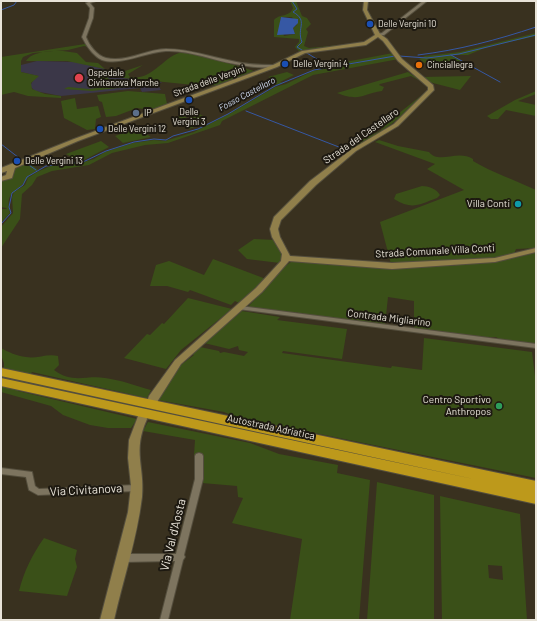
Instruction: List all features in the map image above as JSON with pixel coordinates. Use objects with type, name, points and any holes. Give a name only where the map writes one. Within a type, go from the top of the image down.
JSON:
[{"type":"highway","name":"Autostrada Adriatica","points":[[1,372],[26,382],[536,498]]},
{"type":"highway","name":"Autostrada Adriatica","points":[[1,382],[26,382],[536,487]]},
{"type":"street","points":[[94,1],[88,3],[92,8],[84,37],[94,51],[103,59],[114,60],[156,51],[172,50],[196,53],[259,70]]},
{"type":"street","points":[[366,1],[364,10],[378,32],[378,35],[383,34],[425,1]]},
{"type":"street","name":"Strada delle Vergini","points":[[1,179],[7,177],[10,170],[23,160],[259,70],[275,66],[304,52],[361,44],[373,40],[378,35]]},
{"type":"street","name":"Strada del Castellaro","points":[[287,258],[275,233],[274,226],[277,219],[313,183],[354,150],[396,125],[432,90],[431,86],[413,73],[397,56],[385,40],[378,35]]},
{"type":"street","points":[[1,171],[10,170]]},
{"type":"street","name":"Strada Comunale Villa Conti","points":[[287,258],[392,266],[495,260],[536,250]]},
{"type":"street","points":[[153,399],[178,362],[240,308],[271,278],[287,258]]},
{"type":"street","name":"Contrada Migliarino","points":[[240,308],[536,346]]},
{"type":"street","name":"Via Civitanova","points":[[107,620],[134,504],[136,488],[132,446],[135,433],[142,419]]},
{"type":"street","name":"Via Val d'Aosta","points":[[164,620],[181,557],[199,479],[199,456]]},
{"type":"street","name":"Via Civitanova","points":[[1,471],[29,474],[32,488],[38,492],[136,488]]},
{"type":"street","points":[[122,558],[181,557]]},
{"type":"shaded area","name":"Ospedale Civitanova Marche","points":[[37,61],[76,62],[105,69],[114,77],[162,82],[158,85],[161,90],[142,92],[140,88],[61,96],[35,91],[30,86],[34,79],[38,76],[21,72],[21,65]]},
{"type":"green space","points":[[290,1],[296,1],[302,16],[307,18],[311,24],[306,29],[308,32],[304,46],[309,48],[350,44],[299,51],[295,47],[299,42],[299,39],[274,37],[274,20],[289,13],[293,8]],"holes":[[[281,17],[292,17],[297,25],[293,28],[295,34],[284,36],[280,23]]]},
{"type":"green space","points":[[536,33],[536,36],[487,47],[468,55],[451,55],[461,61],[428,70],[426,67],[429,66],[419,59],[425,56],[460,52]]},
{"type":"green space","points":[[85,44],[88,47],[84,46],[68,50],[33,53],[23,57],[21,61],[21,72],[39,76],[31,83],[32,89],[45,94],[61,96],[61,98],[28,96],[14,92],[1,95],[1,57]]},
{"type":"green space","points":[[63,51],[77,53],[86,62],[98,63],[105,69],[67,61],[26,61],[37,53]]},
{"type":"green space","points":[[182,52],[204,56],[254,71],[217,85],[204,86],[114,77],[108,71],[114,70],[119,73],[143,65],[128,74],[130,77],[138,77],[152,72],[175,54]]},
{"type":"green space","points":[[393,53],[395,56],[389,57],[397,57],[399,59],[313,75],[222,121],[220,125],[168,143],[145,145],[112,153],[89,165],[52,171],[37,177],[32,185],[22,194],[20,219],[1,248],[1,227],[13,213],[12,197],[14,192],[25,185],[28,178],[37,172],[53,165],[84,162],[94,159],[105,152],[133,143],[154,140],[165,141],[194,132],[229,114],[275,87],[286,84],[313,71],[369,61],[341,65],[345,62]]},
{"type":"green space","points":[[101,72],[109,79],[132,81],[115,85],[94,84],[100,80],[90,77]]},
{"type":"green space","points":[[287,72],[294,75],[280,82],[283,83],[274,85],[266,82],[273,79],[268,77]]},
{"type":"green space","points":[[408,72],[424,83],[411,76],[380,84],[379,85],[384,87],[382,91],[361,96],[351,97],[337,93]]},
{"type":"green space","points":[[471,76],[460,90],[429,82],[422,77]]},
{"type":"green space","points":[[140,82],[152,84],[92,91],[64,89],[68,87],[89,89]]},
{"type":"green space","points":[[128,91],[165,94],[167,104],[150,110],[137,108],[116,116],[106,117],[102,102],[99,101],[97,95]]},
{"type":"green space","points":[[427,91],[410,109],[390,125],[359,145],[348,151],[345,150],[346,147],[380,131],[394,117]]},
{"type":"green space","points":[[536,91],[536,94],[518,101],[536,105],[536,116],[506,110],[498,119],[491,119],[487,116],[515,100]]},
{"type":"green space","points":[[75,98],[77,109],[98,106],[101,117],[96,119],[95,129],[87,130],[64,118],[61,101]]},
{"type":"green space","points":[[192,110],[205,117],[204,124],[189,129],[173,118],[183,115],[188,119],[195,116],[189,111]]},
{"type":"green space","points":[[137,128],[151,137],[123,143],[115,136]]},
{"type":"green space","points":[[379,140],[398,146],[429,152],[433,156],[438,157],[467,156],[488,169],[536,190],[536,248],[516,249],[514,254],[490,259],[391,264],[380,222],[464,190],[427,169],[435,164],[375,142]]},
{"type":"green space","points":[[101,141],[109,147],[84,160],[78,156],[73,158],[66,154]]},
{"type":"green space","points":[[27,161],[38,170],[34,172],[10,196],[10,213],[1,223],[1,209],[7,209],[1,207],[1,180],[14,168]]},
{"type":"green space","points":[[422,186],[432,188],[440,195],[437,198],[425,203],[415,205],[406,204],[394,199],[396,194]]},
{"type":"green space","points":[[254,239],[276,240],[284,258],[280,263],[247,259],[238,250]]},
{"type":"green space","points":[[536,252],[536,344],[499,339],[496,337],[414,329],[414,301],[388,297],[385,325],[299,314],[297,312],[295,314],[247,308],[275,276],[293,261],[416,267],[448,264],[450,266],[455,266],[456,263],[506,259]]},
{"type":"green space","points":[[213,259],[266,279],[239,303],[235,301],[231,305],[190,290],[188,292],[167,286],[150,286],[156,265],[169,261],[204,275]]},
{"type":"green space","points":[[188,298],[232,309],[181,350],[166,369],[124,358],[147,334],[150,335],[162,323],[164,324]]},
{"type":"green space","points":[[242,311],[280,317],[277,320],[347,329],[342,359],[283,351],[282,353],[391,368],[392,366],[422,370],[424,338],[532,352],[536,384],[536,478],[236,417],[224,412],[158,400],[174,373],[181,365],[194,355],[192,354],[200,347],[219,351],[220,353],[224,352],[244,356],[248,352],[239,350],[238,346],[229,349],[204,343]]},
{"type":"green space","points":[[1,348],[13,354],[26,357],[50,355],[58,356],[59,365],[54,370],[67,377],[98,377],[111,379],[151,390],[147,398],[32,372],[18,391],[137,419],[131,428],[108,428],[90,425],[63,415],[51,406],[1,392],[1,372],[4,368],[4,363],[1,355]]},
{"type":"green space","points":[[148,422],[250,443],[279,454],[338,465],[337,473],[370,480],[359,620],[290,620],[302,539],[232,523],[243,498],[238,497],[237,486],[202,483],[203,456],[194,455],[195,440],[143,431]]},
{"type":"green space","points":[[377,482],[434,495],[434,620],[367,620]]},
{"type":"green space","points":[[440,496],[520,514],[527,620],[442,620]],"holes":[[[488,565],[502,566],[503,580],[489,578]]]},
{"type":"green space","points":[[44,538],[77,550],[75,559],[77,567],[67,596],[19,591],[29,563]]},
{"type":"water","points":[[281,17],[298,19],[298,23],[293,28],[295,34],[277,35]]},
{"type":"waterway","points":[[1,10],[14,5],[17,1]]},
{"type":"waterway","points":[[292,1],[297,9],[293,12],[298,15],[301,22],[300,33],[302,42],[297,47],[320,61],[324,67]]},
{"type":"waterway","points":[[418,55],[478,44],[536,27]]},
{"type":"waterway","name":"Fosso Castellaro","points":[[451,55],[536,35]]},
{"type":"waterway","name":"Fosso Castellaro","points":[[399,56],[427,58],[451,55]]},
{"type":"waterway","points":[[451,55],[500,82]]},
{"type":"waterway","name":"Fosso Castellaro","points":[[1,224],[11,213],[9,207],[12,193],[23,185],[27,177],[46,166],[83,162],[106,151],[134,142],[154,139],[166,140],[173,136],[198,129],[228,114],[275,86],[314,70],[395,56]]},
{"type":"waterway","points":[[246,111],[344,149]]},
{"type":"waterway","points":[[1,144],[23,161]]},
{"type":"waterway","points":[[26,163],[36,170]]},
{"type":"place","name":"Delle Vergini 10","points":[[370,24]]},
{"type":"place","name":"Delle Vergini 4","points":[[285,64]]},
{"type":"place","name":"Cinciallegra","points":[[419,65]]},
{"type":"place","name":"Ospedale Civitanova Marche","points":[[79,78]]},
{"type":"place","name":"Delle Vergini 3","points":[[189,100]]},
{"type":"place","name":"IP","points":[[136,113]]},
{"type":"place","name":"Delle Vergini 12","points":[[100,129]]},
{"type":"place","name":"Delle Vergini 13","points":[[17,161]]},
{"type":"place","name":"Villa Conti","points":[[518,204]]},
{"type":"place","name":"Centro Sportivo Anthropos","points":[[499,406]]}]
